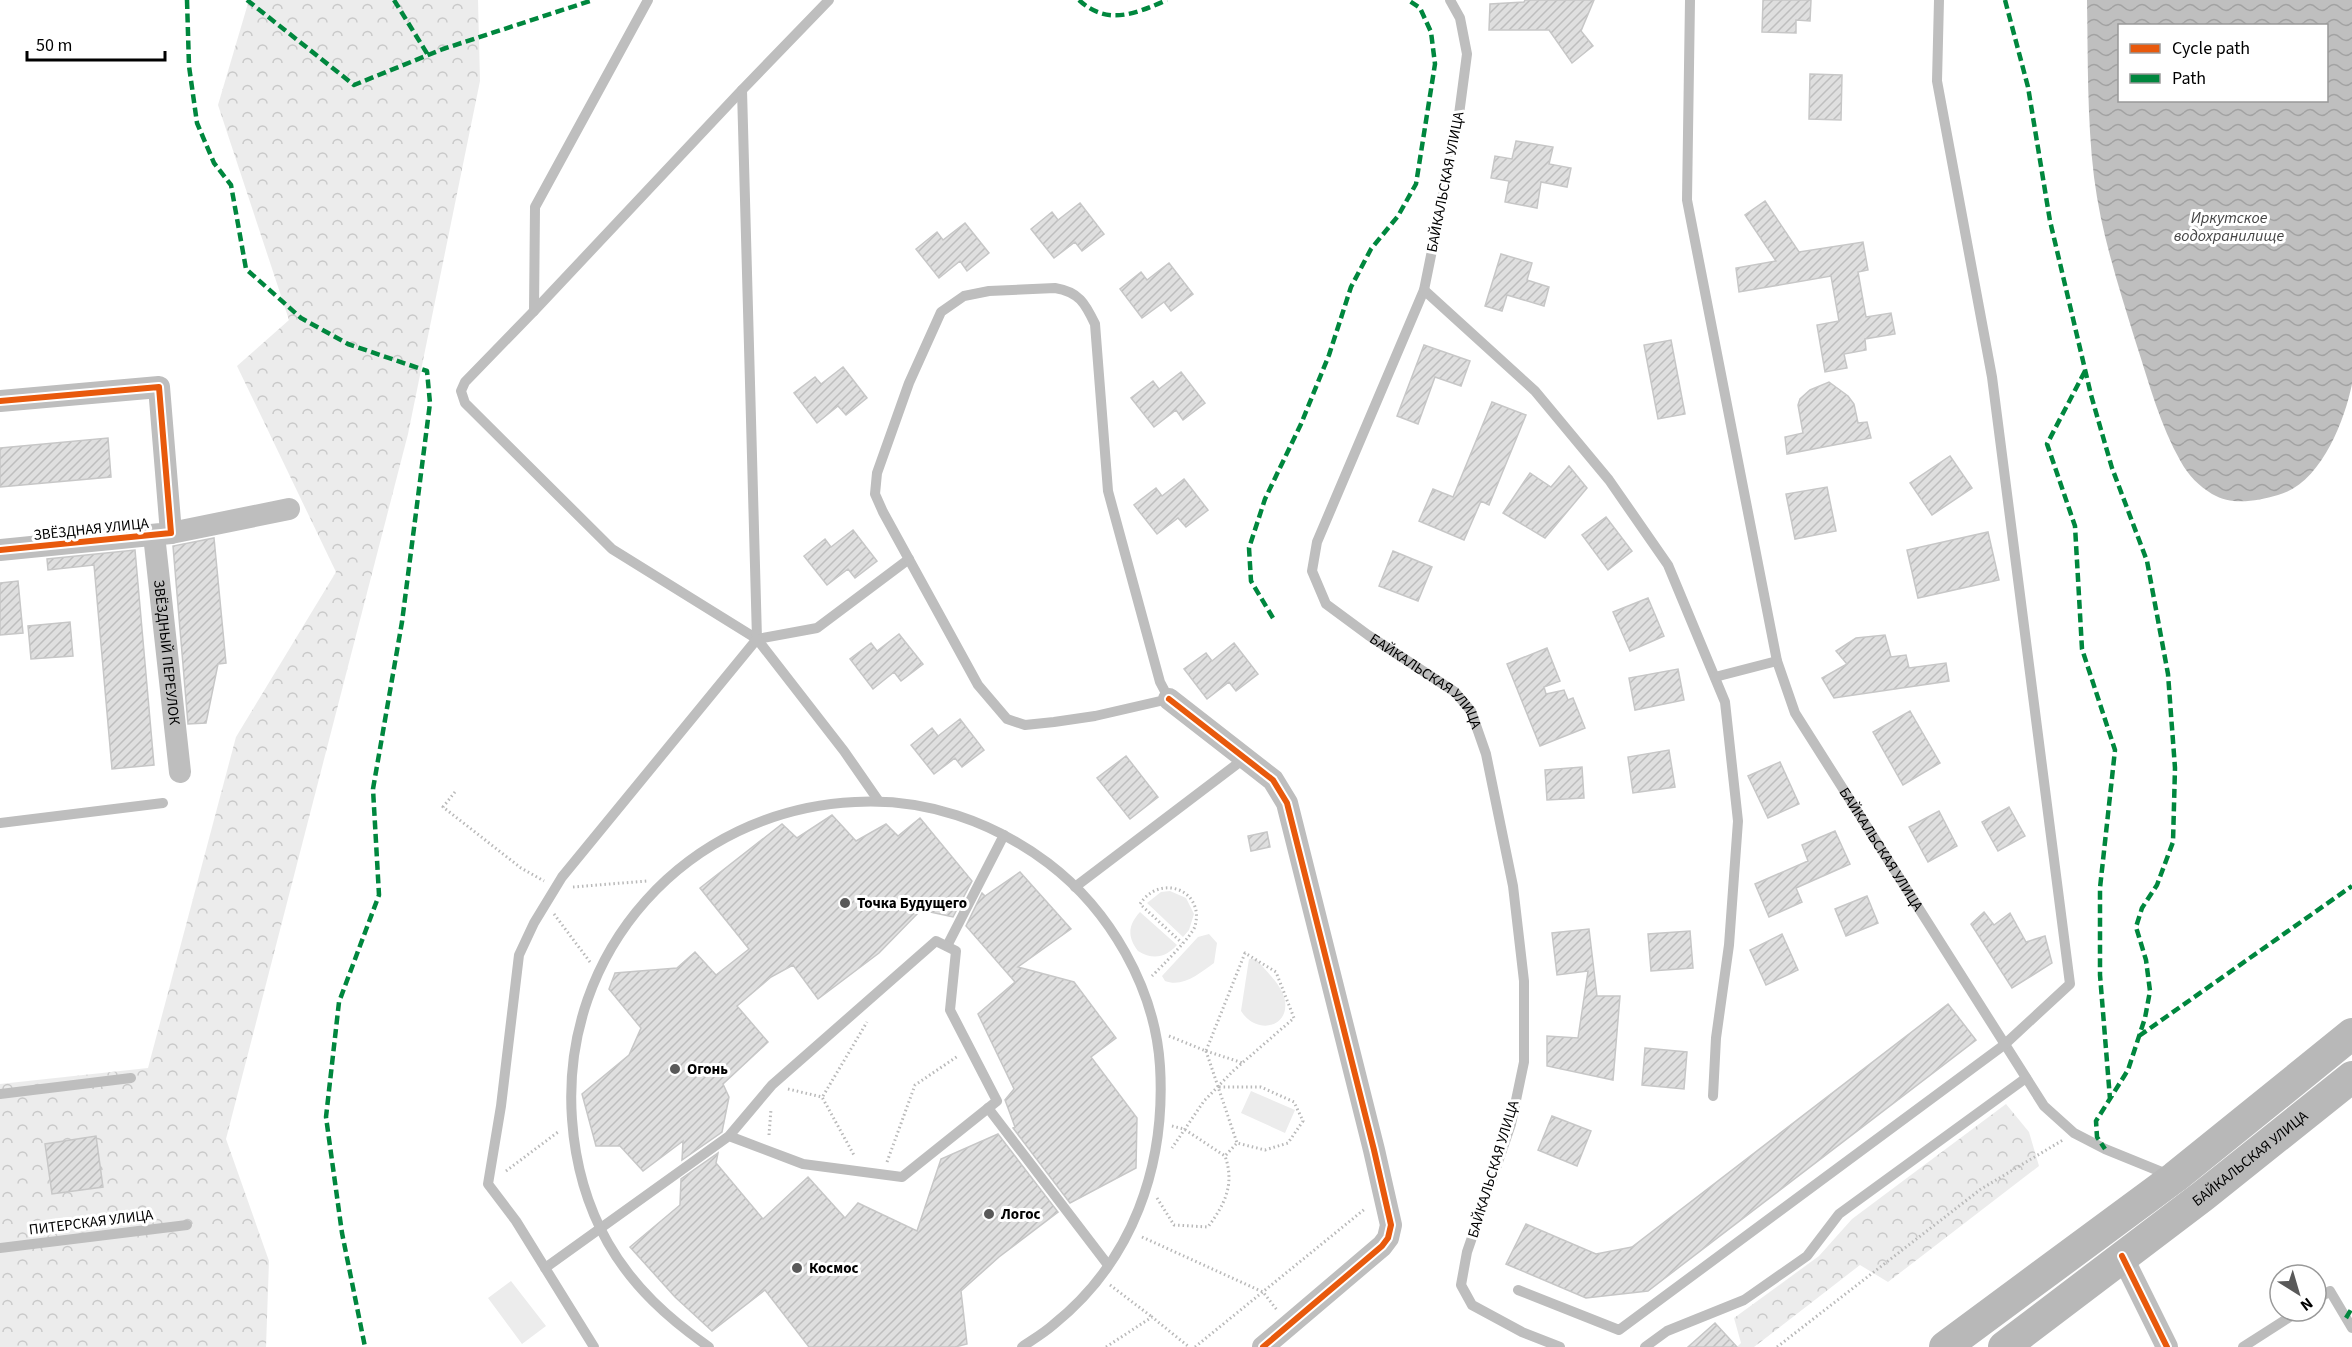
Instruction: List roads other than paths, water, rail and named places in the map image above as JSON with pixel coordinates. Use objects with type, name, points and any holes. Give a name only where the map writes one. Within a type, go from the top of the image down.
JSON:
[{"type":"main road","name":"БАЙКАЛЬСКАЯ УЛИЦА","points":[[1945,1347],[2175,1177],[2352,1034]]},
{"type":"main road","name":"БАЙКАЛЬСКАЯ УЛИЦА","points":[[2004,1347],[2203,1196],[2352,1077]]},
{"type":"street","name":"ЗВЁЗДНЫЙ ПЕРЕУЛОК","points":[[0,401],[159,387],[180,772]]},
{"type":"street","name":"ЗВЁЗДНАЯ УЛИЦА","points":[[0,550],[165,529],[289,509]]},
{"type":"street","points":[[1169,699],[1273,780],[1287,803],[1391,1225],[1388,1238],[1382,1246],[1263,1347]]},
{"type":"street","points":[[2122,1257],[2167,1347]]},
{"type":"lane","points":[[534,311],[535,207],[648,0]]},
{"type":"lane","points":[[830,0],[465,382],[461,391],[465,403],[612,549],[756,639],[844,751],[879,800]]},
{"type":"lane","name":"БАЙКАЛЬСКАЯ УЛИЦА","points":[[1450,0],[1461,18],[1467,54],[1458,122],[1424,290],[1317,542],[1312,570],[1326,604],[1368,635],[1455,692],[1471,711],[1486,754],[1513,886],[1524,981],[1524,1062],[1511,1124],[1467,1251],[1461,1285],[1472,1305],[1522,1332],[1560,1347]]},
{"type":"lane","name":"БАЙКАЛЬСКАЯ УЛИЦА","points":[[1690,0],[1687,200],[1777,661],[1795,713],[2044,1106],[2074,1133],[2105,1149],[2175,1177]]},
{"type":"lane","points":[[1518,1290],[1619,1330],[2004,1045],[2070,984],[1992,377],[1937,81],[1939,0]]},
{"type":"lane","points":[[594,1347],[516,1221],[488,1184],[501,1106],[519,955],[534,923],[555,888],[756,639],[742,90]]},
{"type":"lane","points":[[1055,288],[1070,290],[1085,303],[1095,324],[1108,490],[1160,682],[1169,699],[1095,716],[1054,722],[1025,725],[1007,719],[978,685],[875,494],[877,473],[909,382],[941,312],[964,297],[989,291],[1055,288]]},
{"type":"lane","points":[[1424,290],[1535,391],[1609,480],[1668,565],[1725,702],[1738,822],[1729,945],[1716,1038],[1713,1096]]},
{"type":"lane","points":[[756,639],[817,628],[909,559]]},
{"type":"lane","points":[[1715,677],[1777,661]]},
{"type":"lane","points":[[1075,887],[1245,758]]},
{"type":"lane","points":[[709,1347],[675,1323],[638,1286],[608,1243],[586,1195],[573,1144],[570,1092],[575,1040],[590,989],[619,934],[644,900],[682,864],[726,835],[775,815],[826,803],[879,800],[929,807],[978,822],[1023,845],[1064,875],[1099,912],[1127,955],[1141,988],[1154,1030],[1160,1061],[1162,1102],[1157,1153],[1143,1202],[1108,1265],[1090,1289],[1054,1325],[1022,1347]]},
{"type":"lane","points":[[0,823],[164,803]]},
{"type":"lane","points":[[947,946],[1004,835]]},
{"type":"lane","points":[[545,1268],[729,1136],[772,1085],[936,941],[956,951],[950,1010],[997,1101],[902,1177],[803,1164],[729,1136]]},
{"type":"lane","points":[[0,1094],[131,1078]]},
{"type":"lane","points":[[1645,1347],[1667,1331],[1743,1300],[1807,1256],[1839,1214],[2026,1078]]},
{"type":"lane","points":[[988,1108],[1108,1265]]},
{"type":"lane","name":"ПИТЕРСКАЯ УЛИЦА","points":[[0,1248],[187,1226]]},
{"type":"lane","points":[[2328,1293],[2330,1292],[2352,1328]]},
{"type":"lane","points":[[2243,1347],[2281,1323]]},
{"type":"water","name":"Иркутское водохранилище","points":[[2087,0],[2352,0],[2352,384],[2343,416],[2328,450],[2318,465],[2293,489],[2278,495],[2253,500],[2236,501],[2220,498],[2194,480],[2174,448],[2161,419],[2106,240],[2094,177],[2088,88]]},
{"type":"place","name":"Точка Будущего","points":[[845,903]]},
{"type":"place","name":"Огонь","points":[[675,1069]]},
{"type":"place","name":"Логос","points":[[989,1214]]},
{"type":"place","name":"Космос","points":[[797,1268]]}]
